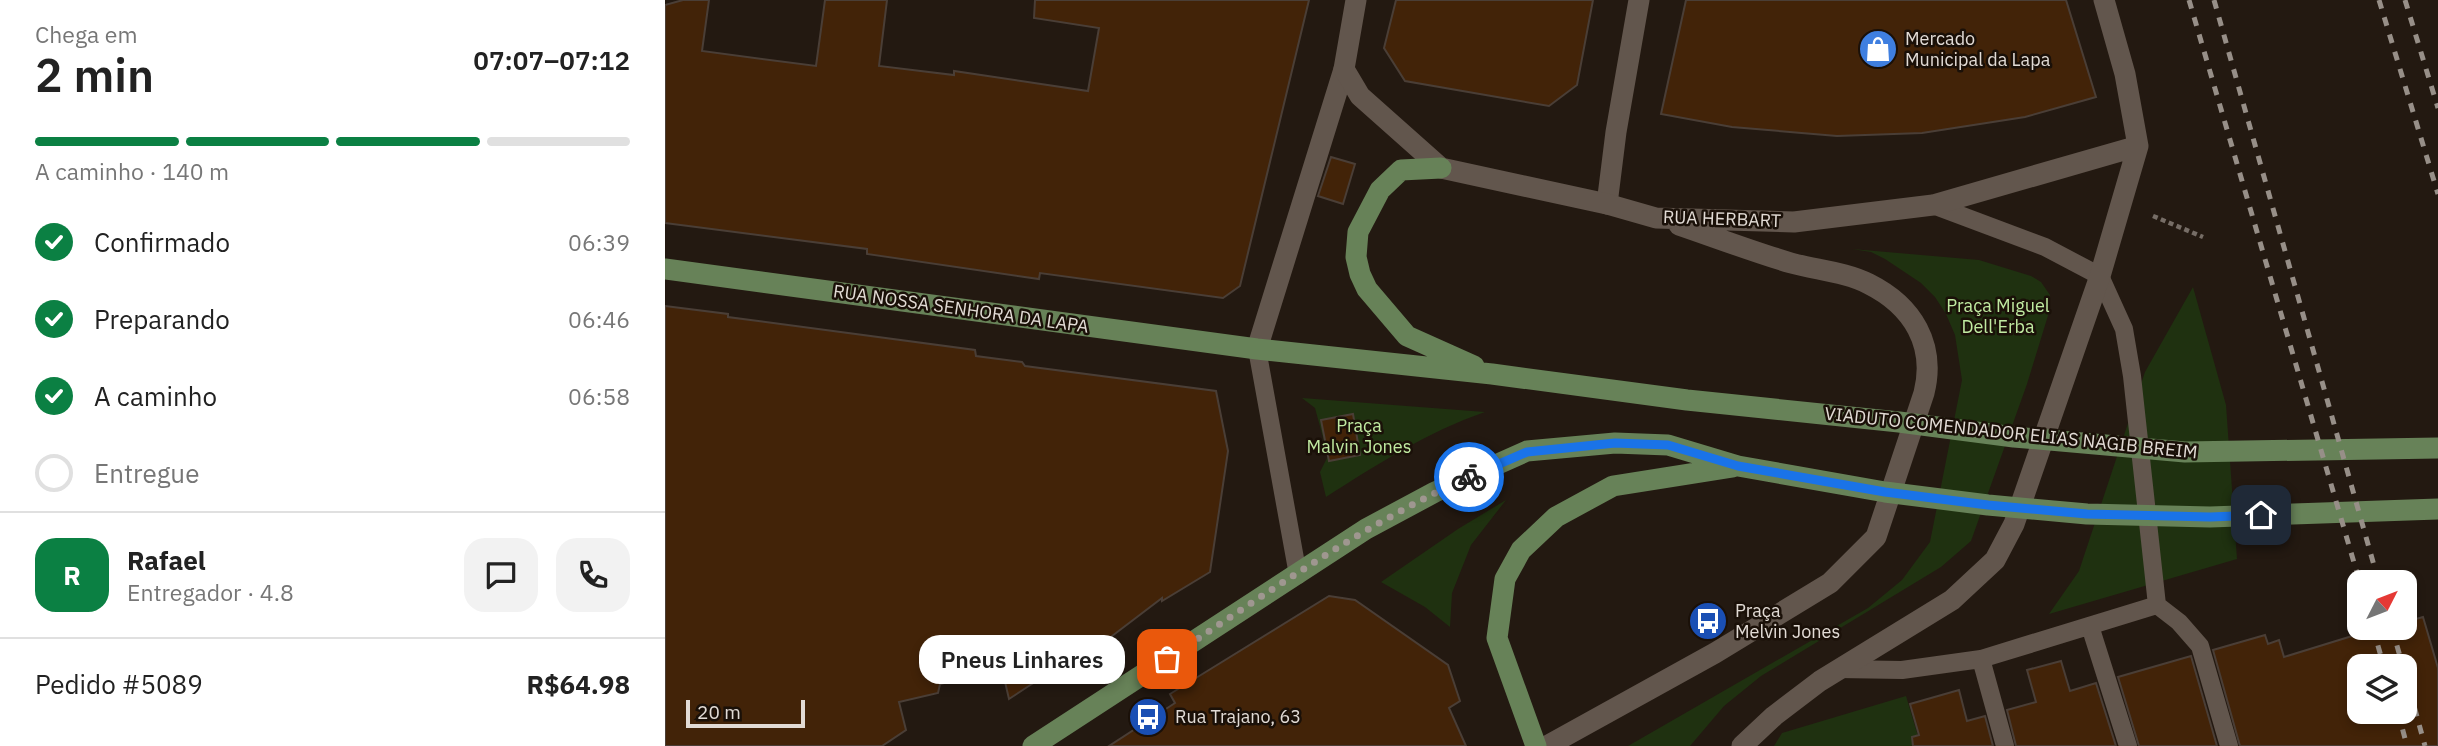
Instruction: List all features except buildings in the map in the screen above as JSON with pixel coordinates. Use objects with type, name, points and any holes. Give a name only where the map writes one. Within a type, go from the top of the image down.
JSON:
[{"type":"main road","points":[[1441,168],[1401,170],[1380,190],[1358,232],[1356,257],[1360,274],[1375,300],[1407,336],[1492,374]]},
{"type":"main road","name":"RUA NOSSA SENHORA DA LAPA","points":[[665,269],[1258,349]]},
{"type":"main road","points":[[1258,349],[1492,374]]},
{"type":"main road","name":"VIADUTO COMENDADOR ELIAS NAGIB BREIM","points":[[1492,374],[1687,400],[2014,437],[2185,452],[2438,448]]},
{"type":"main road","points":[[1033,746],[1366,529],[1414,503],[1527,452],[1615,443],[1668,445],[1738,466],[1885,492],[2087,514],[2210,517],[2438,509]]},
{"type":"main road","points":[[1536,746],[1497,638],[1505,579],[1521,550],[1556,517],[1613,486],[1738,466]]},
{"type":"street","points":[[1258,349],[1344,69],[1356,0]]},
{"type":"street","points":[[1607,204],[1616,132],[1639,0]]},
{"type":"street","points":[[1742,746],[1774,716],[1838,669],[1952,600],[1995,560],[2014,524],[2100,276],[2138,146],[2125,74],[2104,0]]},
{"type":"street","name":"RUA HERBART","points":[[1344,69],[1360,96],[1441,168],[1607,204],[1656,218],[1794,222],[1933,205],[2138,146]]},
{"type":"street","points":[[1547,746],[1715,653],[1830,583],[1876,537],[1929,376],[1928,354],[1912,319],[1897,304],[1867,283],[1791,262],[1656,218]]},
{"type":"lane","points":[[1933,205],[2045,247],[2100,276],[2124,329],[2128,352],[2157,605],[2179,622],[2200,646],[2229,746]]},
{"type":"lane","points":[[1258,349],[1298,575]]},
{"type":"lane","points":[[1838,669],[1902,670],[1981,659],[2157,605]]},
{"type":"lane","points":[[2090,626],[2128,746]]},
{"type":"lane","points":[[1981,659],[2005,746]]},
{"type":"path","points":[[2153,216],[2203,237]]},
{"type":"green space","name":"Praça Miguel Dell'Erba","points":[[1852,249],[1979,260],[2031,276],[2041,282],[2050,295],[2050,309],[2027,384],[1971,541],[1941,567],[1761,676],[1724,706],[1690,746],[1628,746],[1868,608],[1902,580],[1930,542],[1962,380],[1955,335],[1935,297],[1921,283],[1871,252]]},
{"type":"green space","points":[[2193,287],[2226,405],[2237,559],[2049,614],[2079,571],[2145,372]]},
{"type":"green space","name":"Praça Malvin Jones","points":[[1302,398],[1485,412],[1423,439],[1326,497],[1320,472],[1328,456],[1315,408]]},
{"type":"green space","points":[[1506,500],[1471,545],[1452,593],[1450,627],[1425,607],[1381,582],[1458,529]]},
{"type":"green space","points":[[1906,696],[1921,746],[1774,746],[1782,733]]},
{"type":"railway","points":[[2189,0],[2356,570]]},
{"type":"railway","points":[[2214,0],[2375,570]]},
{"type":"railway","points":[[2379,0],[2438,194]]},
{"type":"railway","points":[[2405,0],[2438,108]]},
{"type":"railway","points":[[2376,640],[2380,654]]},
{"type":"railway","points":[[2395,640],[2399,654]]},
{"type":"railway","points":[[2417,717],[2425,746]]},
{"type":"railway","points":[[2401,724],[2407,746]]},
{"type":"way so far","points":[[1167,659],[1366,529],[1469,477]]},
{"type":"place","name":"Mercado Municipal da Lapa","points":[[1878,49]]},
{"type":"place","name":"Praça Melvin Jones","points":[[1708,621]]},
{"type":"place","name":"Pneus Linhares","points":[[1167,659]]},
{"type":"place","name":"Rua Trajano, 63","points":[[1148,717]]},
{"type":"route","points":[[1469,477],[1527,452],[1615,443],[1668,445],[1738,466],[1885,492],[1988,505],[2087,514],[2210,517],[2261,515]]}]
